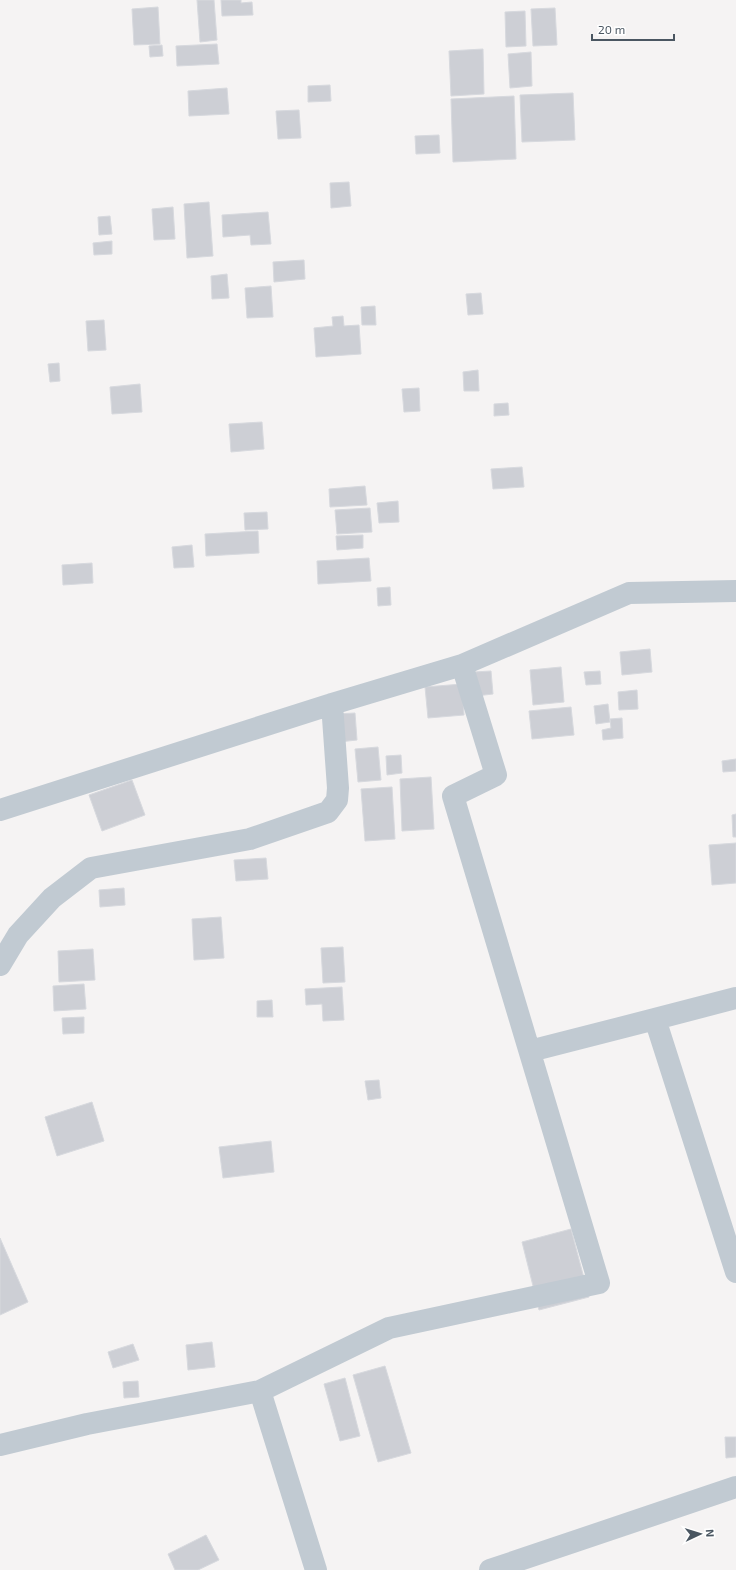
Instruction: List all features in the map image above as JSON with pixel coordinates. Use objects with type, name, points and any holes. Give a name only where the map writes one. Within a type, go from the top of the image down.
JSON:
[{"type":"street","points":[[0,810],[332,704],[462,665],[630,593],[736,591]]},
{"type":"street","points":[[0,1445],[87,1424],[260,1391],[389,1328],[600,1282],[453,796],[496,775],[462,665]]},
{"type":"street","points":[[0,965],[18,935],[52,898],[90,868],[250,839],[328,812],[337,800],[338,788],[332,704]]},
{"type":"street","points":[[530,1051],[736,998]]},
{"type":"street","points":[[655,1019],[736,1272]]},
{"type":"street","points":[[260,1391],[316,1570]]},
{"type":"street","points":[[490,1570],[736,1487]]},
{"type":"building","points":[[197,0],[214,0],[217,40],[200,42]]},
{"type":"building","points":[[221,0],[241,0],[241,3],[252,2],[253,15],[222,16]]},
{"type":"building","points":[[158,7],[160,44],[134,45],[132,9]]},
{"type":"building","points":[[555,8],[557,45],[533,46],[531,9]]},
{"type":"building","points":[[525,11],[526,46],[506,47],[505,12]]},
{"type":"building","points":[[217,44],[219,64],[177,66],[176,46]]},
{"type":"building","points":[[162,45],[163,56],[150,57],[149,46]]},
{"type":"building","points":[[483,49],[484,94],[451,96],[449,51]]},
{"type":"building","points":[[531,52],[532,86],[510,88],[508,54]]},
{"type":"building","points":[[330,85],[331,101],[308,102],[308,86]]},
{"type":"building","points":[[227,88],[229,114],[189,116],[188,91]]},
{"type":"building","points":[[573,93],[575,140],[522,142],[520,95]]},
{"type":"building","points":[[514,96],[516,159],[453,162],[451,99]]},
{"type":"building","points":[[299,110],[301,138],[278,139],[276,111]]},
{"type":"building","points":[[439,135],[440,153],[416,154],[415,136]]},
{"type":"building","points":[[349,182],[351,206],[331,208],[330,183]]},
{"type":"building","points":[[209,202],[213,256],[187,258],[184,204]]},
{"type":"building","points":[[173,207],[175,239],[154,240],[152,209]]},
{"type":"building","points":[[268,212],[271,244],[251,245],[250,235],[223,237],[222,215]]},
{"type":"building","points":[[110,216],[112,234],[99,235],[98,217]]},
{"type":"building","points":[[112,241],[112,254],[94,255],[93,243]]},
{"type":"building","points":[[304,260],[305,279],[274,282],[273,262]]},
{"type":"building","points":[[227,274],[229,298],[212,299],[211,276]]},
{"type":"building","points":[[271,286],[273,317],[247,318],[245,288]]},
{"type":"building","points":[[481,293],[483,314],[468,315],[466,294]]},
{"type":"building","points":[[375,306],[376,325],[362,325],[361,307]]},
{"type":"building","points":[[343,316],[344,326],[359,325],[361,354],[316,357],[314,328],[333,326],[332,317]]},
{"type":"building","points":[[104,320],[106,350],[88,351],[86,321]]},
{"type":"building","points":[[59,363],[60,381],[50,382],[48,364]]},
{"type":"building","points":[[478,370],[479,391],[464,391],[463,372]]},
{"type":"building","points":[[140,384],[142,412],[112,414],[110,387]]},
{"type":"building","points":[[419,388],[420,411],[404,412],[402,389]]},
{"type":"building","points":[[508,403],[509,415],[494,416],[494,404]]},
{"type":"building","points":[[262,422],[264,449],[231,452],[229,424]]},
{"type":"building","points":[[522,467],[524,487],[493,489],[491,469]]},
{"type":"building","points":[[365,486],[367,505],[330,507],[329,489]]},
{"type":"building","points":[[398,501],[399,522],[379,523],[377,503]]},
{"type":"building","points":[[370,508],[372,532],[337,534],[335,510]]},
{"type":"building","points":[[267,512],[268,529],[245,530],[244,513]]},
{"type":"building","points":[[258,531],[259,553],[206,556],[205,534]]},
{"type":"building","points":[[363,535],[363,548],[337,550],[336,536]]},
{"type":"building","points":[[192,545],[194,567],[174,568],[172,547]]},
{"type":"building","points":[[369,558],[371,581],[318,584],[317,561]]},
{"type":"building","points":[[92,563],[93,583],[63,585],[62,565]]},
{"type":"building","points":[[390,587],[391,605],[378,606],[377,588]]},
{"type":"building","points":[[650,649],[652,672],[622,675],[620,652]]},
{"type":"building","points":[[561,667],[564,702],[533,705],[530,670]]},
{"type":"building","points":[[491,671],[493,694],[476,696],[474,672]]},
{"type":"building","points":[[600,671],[601,684],[586,685],[584,672]]},
{"type":"building","points":[[462,684],[464,715],[428,718],[425,687]]},
{"type":"building","points":[[637,690],[638,709],[619,710],[618,692]]},
{"type":"building","points":[[608,704],[610,722],[596,724],[594,706]]},
{"type":"building","points":[[571,707],[574,735],[532,739],[529,711]]},
{"type":"building","points":[[355,713],[357,740],[339,742],[336,714]]},
{"type":"building","points":[[622,718],[623,738],[603,740],[602,730],[611,728],[610,719]]},
{"type":"building","points":[[378,747],[381,780],[358,782],[355,749]]},
{"type":"building","points":[[401,755],[402,773],[387,775],[386,756]]},
{"type":"building","points":[[736,759],[736,771],[723,772],[722,761]]},
{"type":"building","points":[[431,777],[434,829],[402,831],[400,779]]},
{"type":"building","points":[[132,780],[145,815],[102,831],[89,795]]},
{"type":"building","points":[[392,787],[395,839],[365,841],[361,789]]},
{"type":"building","points":[[736,814],[736,837],[733,837],[732,815]]},
{"type":"building","points":[[736,843],[736,883],[712,885],[709,845]]},
{"type":"building","points":[[266,858],[268,879],[236,881],[234,860]]},
{"type":"building","points":[[124,888],[125,905],[100,907],[99,890]]},
{"type":"building","points":[[221,917],[224,958],[194,960],[192,919]]},
{"type":"building","points":[[343,947],[345,982],[323,983],[321,948]]},
{"type":"building","points":[[93,949],[95,980],[59,982],[58,951]]},
{"type":"building","points":[[84,984],[86,1009],[54,1011],[53,986]]},
{"type":"building","points":[[342,987],[344,1020],[323,1021],[322,1004],[306,1005],[305,989]]},
{"type":"building","points":[[272,1000],[273,1017],[257,1017],[257,1001]]},
{"type":"building","points":[[84,1017],[84,1033],[63,1034],[62,1018]]},
{"type":"building","points":[[379,1080],[381,1098],[368,1100],[365,1081]]},
{"type":"building","points":[[92,1102],[104,1141],[57,1156],[45,1117]]},
{"type":"building","points":[[271,1141],[274,1172],[223,1178],[219,1147]]},
{"type":"building","points":[[571,1229],[589,1297],[539,1310],[522,1242]]},
{"type":"building","points":[[0,1238],[28,1302],[0,1315]]},
{"type":"building","points":[[212,1342],[215,1367],[188,1370],[186,1345]]},
{"type":"building","points":[[133,1344],[139,1360],[113,1368],[108,1352]]},
{"type":"building","points":[[385,1366],[411,1453],[378,1462],[353,1375]]},
{"type":"building","points":[[345,1378],[360,1436],[340,1441],[324,1384]]},
{"type":"building","points":[[138,1381],[139,1397],[124,1398],[123,1382]]},
{"type":"building","points":[[725,1437],[736,1437],[736,1457],[726,1458]]},
{"type":"building","points":[[206,1535],[219,1560],[198,1570],[175,1570],[168,1554]]}]
